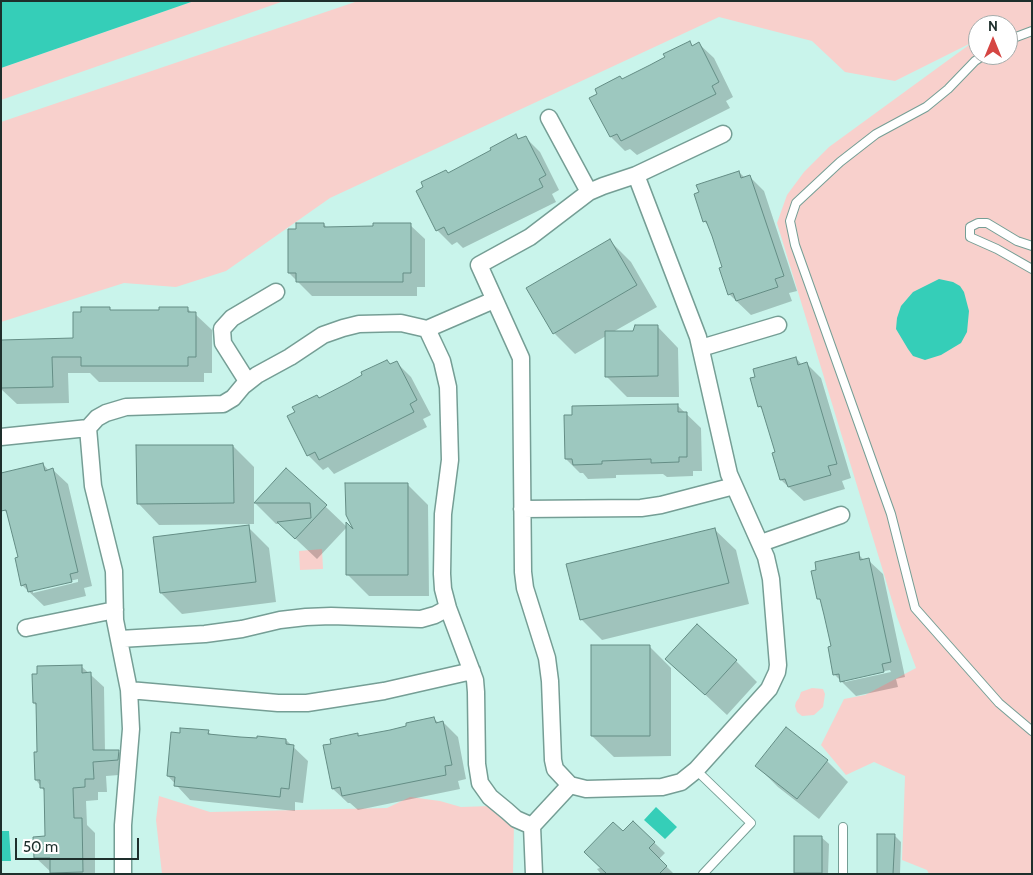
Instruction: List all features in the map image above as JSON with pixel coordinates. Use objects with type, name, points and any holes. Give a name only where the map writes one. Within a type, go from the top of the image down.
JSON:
[{"type":"street","points":[[549,118],[589,192]]},
{"type":"street","points":[[636,176],[702,348],[725,462],[766,557],[771,578],[778,653],[777,672],[768,689],[696,770],[681,782],[662,787],[586,789],[570,784],[555,769],[553,760],[550,681],[547,658],[525,588],[522,509],[521,358],[479,265],[530,237],[589,192],[636,176],[723,134]]},
{"type":"street","points":[[248,381],[223,343],[222,329],[232,318],[276,292]]},
{"type":"street","points":[[1,437],[88,428],[97,418],[126,407],[223,404],[234,398],[248,381],[290,357],[323,335],[359,324],[401,323],[427,329],[494,300]]},
{"type":"street","points":[[702,348],[778,324]]},
{"type":"street","points":[[427,329],[442,361],[450,404],[450,460],[446,486],[442,546],[443,589],[448,608],[472,671],[476,692],[477,764],[480,784],[490,797],[516,819],[532,826]]},
{"type":"street","points":[[88,428],[93,486],[114,571],[116,629],[120,639],[129,690],[131,729],[124,825],[123,874]]},
{"type":"street","points":[[522,509],[641,508],[661,505],[734,486]]},
{"type":"street","points":[[761,543],[841,515]]},
{"type":"street","points":[[120,639],[205,634],[306,617],[421,619],[435,615],[448,608]]},
{"type":"street","points":[[26,628],[115,610]]},
{"type":"street","points":[[129,690],[307,704],[384,691],[472,671]]},
{"type":"street","points":[[534,874],[532,826],[570,784]]},
{"type":"lane","points":[[1018,36],[1032,31]]},
{"type":"lane","points":[[971,65],[948,89],[926,107],[876,134],[840,162],[796,203],[790,221],[795,245],[892,514],[915,608],[999,703],[1032,732]]},
{"type":"lane","points":[[1032,246],[1017,241],[987,223],[978,223],[970,227],[970,237],[997,249],[1032,269]]},
{"type":"lane","points":[[696,770],[751,823],[703,874]]},
{"type":"lane","points":[[843,827],[843,874]]},
{"type":"shaded area","points":[[1,1],[194,1],[1,68]]},
{"type":"shaded area","points":[[194,1],[284,1],[1,100],[1,68]]},
{"type":"shaded area","points":[[358,1],[1032,1],[1032,874],[929,874],[927,870],[902,860],[905,776],[874,762],[846,775],[821,745],[844,699],[865,695],[916,668],[897,617],[777,223],[787,195],[804,172],[829,147],[968,46],[968,65],[1018,65],[1018,15],[968,15],[968,44],[895,81],[845,72],[812,41],[719,17],[330,198],[226,271],[176,287],[124,283],[1,322],[1,122]]},
{"type":"shaded area","points":[[939,279],[953,282],[960,286],[964,292],[969,311],[967,332],[961,343],[941,355],[925,360],[913,356],[908,349],[896,329],[897,318],[901,306],[913,292]]},
{"type":"shaded area","points":[[322,549],[323,569],[300,570],[299,551]]},
{"type":"shaded area","points":[[812,688],[823,689],[825,694],[823,707],[814,715],[802,716],[797,712],[796,702],[801,692]]},
{"type":"shaded area","points":[[159,796],[210,812],[387,808],[410,797],[440,801],[461,807],[491,806],[514,824],[513,874],[162,874],[156,820]]},
{"type":"shaded area","points":[[656,807],[677,827],[665,839],[644,820]]},
{"type":"shaded area","points":[[1,831],[9,831],[11,861],[1,861]]},
{"type":"building","points":[[690,41],[692,46],[699,42],[719,82],[712,86],[716,94],[621,141],[617,134],[610,137],[589,98],[597,94],[595,89],[620,76],[622,79],[650,65],[665,57],[663,54]]},
{"type":"building","points":[[516,134],[518,139],[526,136],[546,175],[539,179],[543,187],[448,235],[444,227],[436,231],[416,191],[423,187],[421,182],[446,170],[448,173]]},
{"type":"building","points":[[739,171],[741,178],[750,175],[784,276],[775,279],[778,287],[736,301],[733,293],[728,295],[719,268],[722,267],[712,236],[706,221],[703,222],[694,194],[699,192],[696,185]]},
{"type":"building","points":[[296,223],[324,223],[324,227],[373,226],[373,223],[411,223],[411,273],[403,273],[403,282],[296,282],[296,273],[288,273],[288,229],[296,229]]},
{"type":"building","points":[[610,239],[637,285],[553,334],[526,288]]},
{"type":"building","points":[[81,307],[110,307],[110,310],[159,310],[159,307],[188,307],[188,312],[196,312],[196,357],[188,357],[188,366],[81,366],[81,357],[52,357],[53,387],[1,388],[1,340],[73,338],[73,312],[81,312]]},
{"type":"building","points":[[635,325],[658,325],[658,376],[605,377],[605,331],[633,331]]},
{"type":"building","points":[[796,357],[798,365],[807,362],[837,464],[828,466],[831,475],[788,487],[785,479],[780,480],[772,453],[775,452],[761,406],[758,407],[750,378],[755,377],[753,369]]},
{"type":"building","points":[[387,360],[390,364],[397,361],[417,400],[410,404],[414,412],[319,460],[315,452],[307,456],[287,416],[295,412],[292,407],[317,395],[319,398],[362,375],[361,372]]},
{"type":"building","points":[[678,404],[678,412],[687,412],[687,457],[679,457],[679,462],[651,463],[651,459],[602,461],[602,464],[573,465],[572,459],[565,459],[564,415],[572,415],[572,406]]},
{"type":"building","points":[[136,445],[233,445],[234,503],[137,504]]},
{"type":"building","points":[[43,463],[45,471],[53,468],[78,572],[70,574],[72,582],[28,592],[26,584],[21,586],[15,558],[18,557],[6,510],[1,511],[1,473]]},
{"type":"building","points":[[286,468],[327,505],[295,539],[277,522],[311,518],[310,503],[254,503]]},
{"type":"building","points":[[345,483],[408,483],[408,575],[346,575],[346,522],[353,529],[346,515]]},
{"type":"building","points":[[249,525],[256,582],[160,593],[153,537]]},
{"type":"building","points":[[715,528],[729,583],[580,620],[566,564]]},
{"type":"building","points":[[859,552],[860,560],[869,558],[891,662],[882,664],[884,672],[840,682],[839,674],[833,675],[828,647],[831,646],[811,571],[816,570],[815,562]]},
{"type":"building","points":[[697,624],[737,660],[705,695],[665,659]]},
{"type":"building","points":[[591,645],[650,645],[650,736],[591,736]]},
{"type":"building","points":[[82,665],[82,673],[91,672],[93,750],[119,750],[118,760],[93,762],[94,779],[85,779],[85,787],[73,788],[74,818],[82,818],[83,872],[50,873],[50,858],[34,858],[33,837],[45,836],[44,788],[40,788],[40,780],[35,780],[34,752],[37,752],[36,703],[33,703],[32,674],[37,674],[37,666]]},
{"type":"building","points":[[434,717],[436,723],[443,721],[452,765],[445,766],[446,775],[342,796],[340,787],[332,789],[323,745],[331,744],[330,739],[358,733],[358,736],[390,730],[406,726],[406,723]]},
{"type":"building","points":[[786,727],[828,760],[797,799],[755,766]]},
{"type":"building","points":[[180,728],[209,730],[208,734],[286,739],[286,744],[294,745],[289,789],[281,788],[280,797],[174,786],[175,777],[167,776],[171,732],[180,733]]},
{"type":"building","points":[[633,821],[655,842],[649,848],[667,866],[659,874],[607,874],[584,852],[613,822],[623,831]]},
{"type":"building","points":[[877,834],[895,834],[893,874],[877,874]]},
{"type":"building","points":[[794,836],[822,836],[822,873],[794,873]]}]
